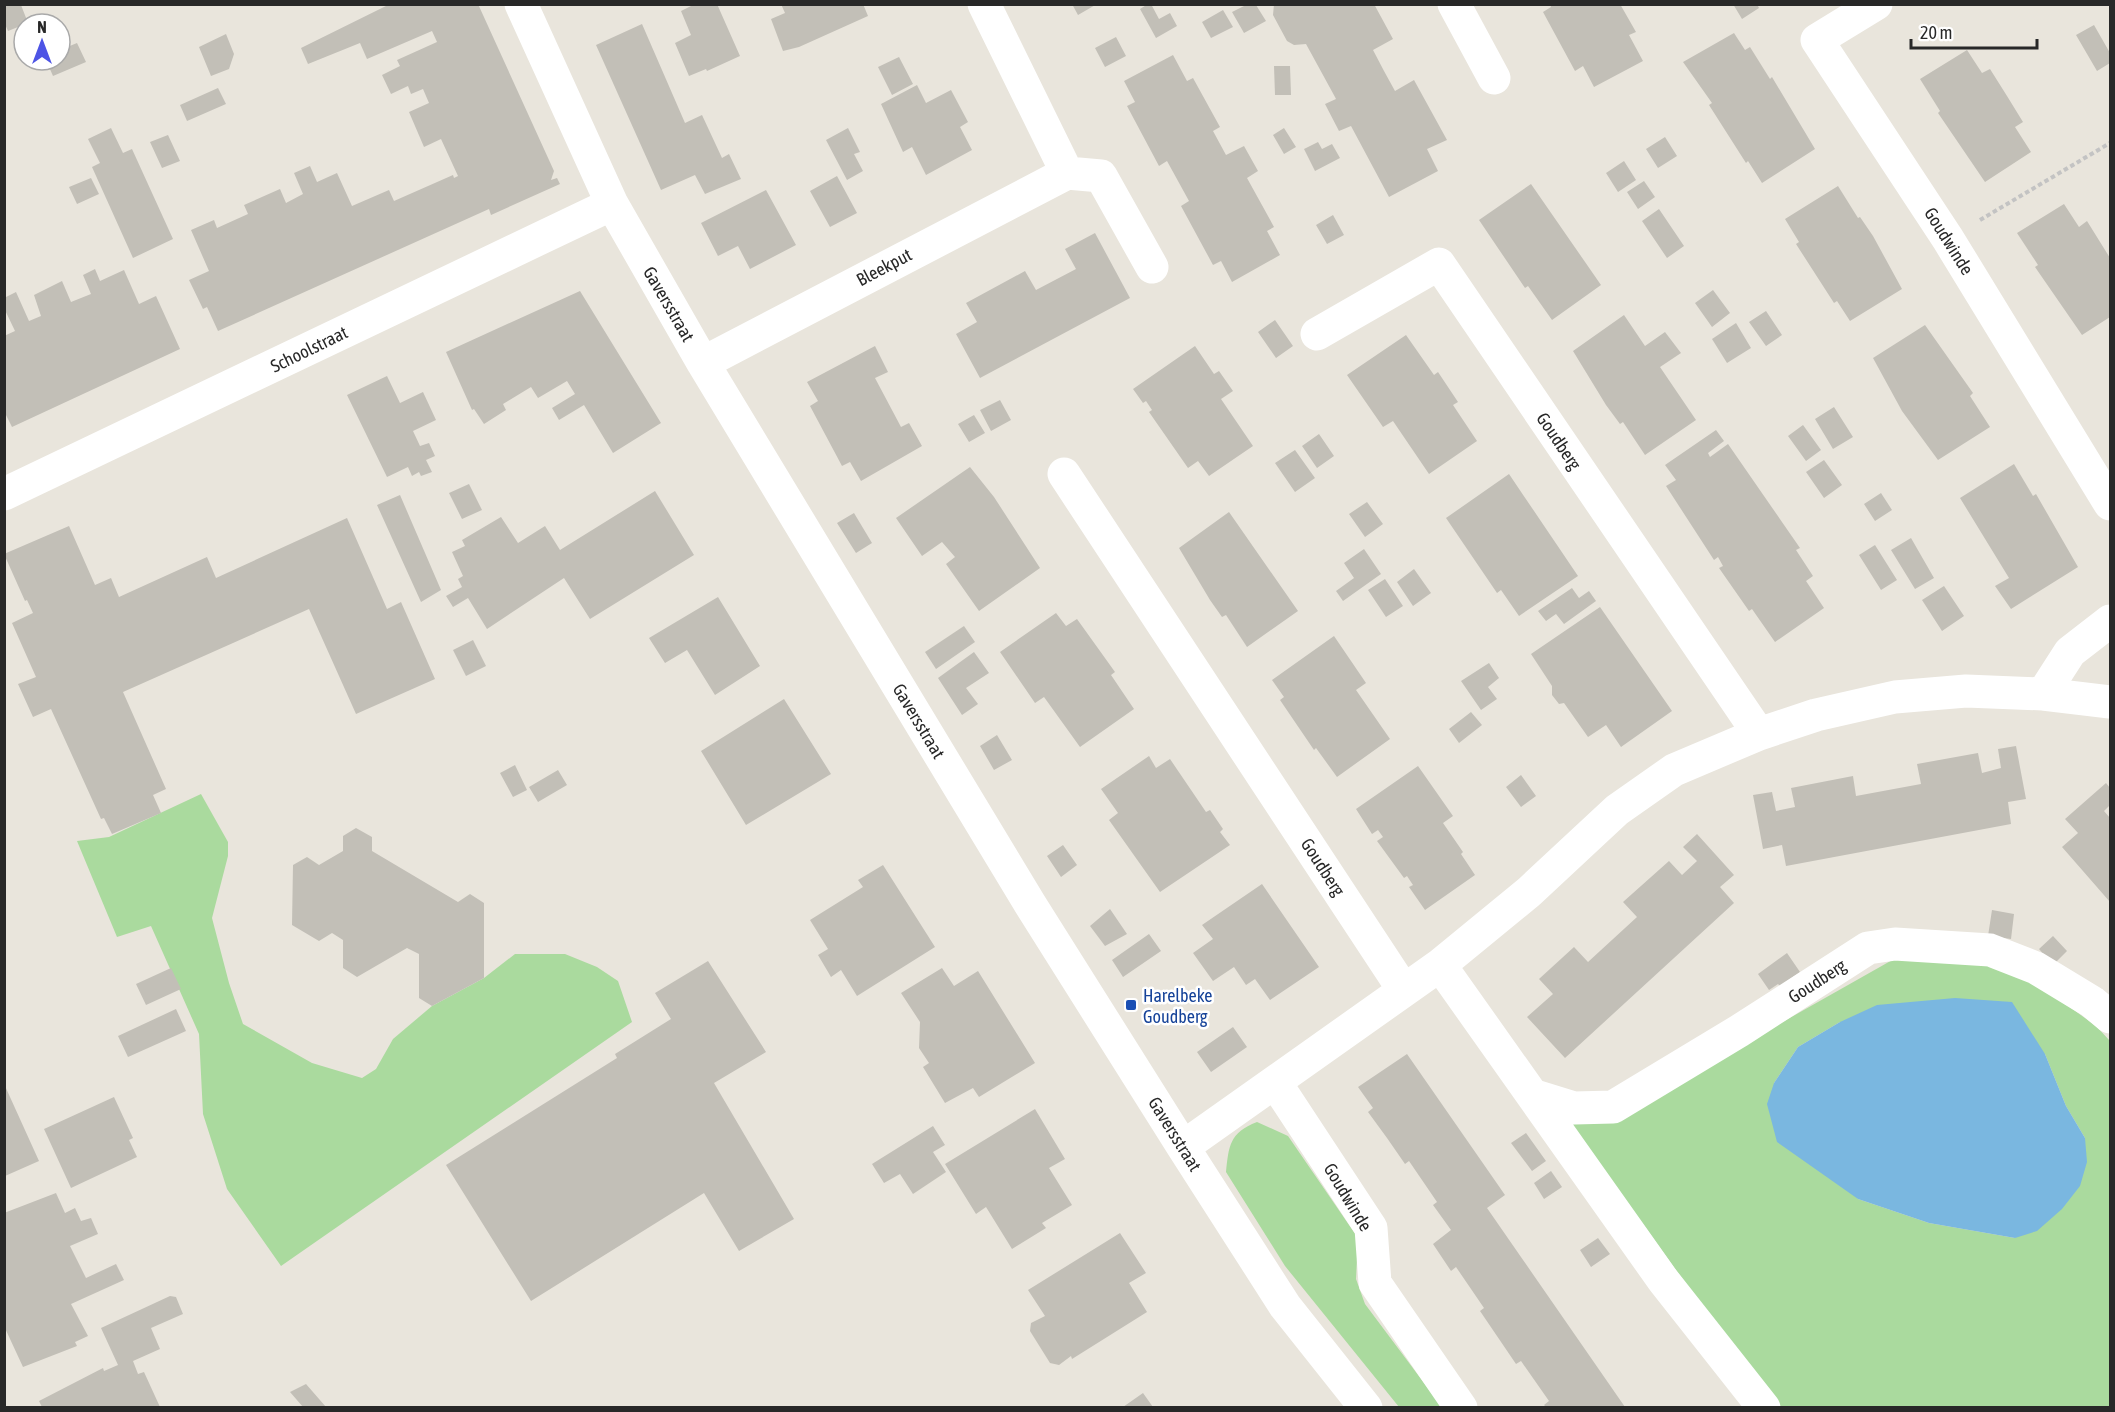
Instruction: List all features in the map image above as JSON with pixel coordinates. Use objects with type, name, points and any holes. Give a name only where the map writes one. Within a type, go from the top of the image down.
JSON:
[{"type":"street","name":"Gaversstraat","points":[[521,4],[612,204],[703,363],[1030,904],[1183,1147],[1285,1306],[1366,1407]]},
{"type":"street","points":[[984,4],[1067,173],[1101,176],[1152,267]]},
{"type":"street","points":[[1454,4],[1494,78]]},
{"type":"street","name":"Goudwinde","points":[[1876,4],[1817,40],[1948,239],[2110,504]]},
{"type":"street","name":"Bleekput","points":[[703,363],[1067,173]]},
{"type":"street","name":"Schoolstraat","points":[[4,494],[612,204]]},
{"type":"street","name":"Goudberg","points":[[1317,334],[1439,264],[1758,734]]},
{"type":"street","name":"Goudberg","points":[[1064,474],[1403,988]]},
{"type":"street","points":[[2043,694],[2070,652],[2110,621]]},
{"type":"street","points":[[1183,1147],[1403,988],[1440,965],[1529,892],[1617,810],[1674,770],[1758,734],[1816,715],[1895,697],[1966,691],[2043,694],[2110,702]]},
{"type":"street","name":"Goudberg","points":[[1532,1095],[1574,1108],[1613,1107],[1739,1031],[1868,948],[1895,944],[1990,950],[2036,968],[2092,1002],[2110,1017]]},
{"type":"street","points":[[1440,965],[1663,1280],[1764,1407]]},
{"type":"street","name":"Goudwinde","points":[[1275,1082],[1371,1228],[1375,1282],[1461,1407]]},
{"type":"path","points":[[1948,239],[2110,143]]},
{"type":"green space","points":[[201,794],[228,842],[228,856],[212,918],[229,983],[243,1024],[312,1063],[362,1078],[376,1069],[393,1039],[432,1006],[484,978],[515,954],[565,954],[597,967],[618,981],[632,1022],[281,1266],[227,1189],[203,1114],[199,1034],[151,926],[117,937],[77,841],[109,837]]},
{"type":"green space","points":[[1894,959],[2008,967],[2031,979],[2096,1026],[2110,1041],[2110,1407],[1780,1407],[1719,1330],[1569,1121],[1726,1054]],"holes":[[[1840,1022],[2045,1054],[2066,1106],[2085,1138],[2015,1238],[1929,1223],[1858,1199],[1774,1083],[1798,1047]]]},
{"type":"green space","points":[[1257,1122],[1288,1136],[1358,1238],[1356,1279],[1365,1304],[1442,1407],[1399,1407],[1285,1266],[1226,1172],[1232,1141],[1241,1131]]},
{"type":"water","points":[[1955,998],[2012,1002],[2045,1054],[2066,1106],[2085,1138],[2087,1162],[2080,1186],[2062,1209],[2037,1231],[2015,1238],[1929,1223],[1858,1199],[1777,1142],[1767,1104],[1774,1083],[1798,1047],[1840,1022],[1877,1005]]},
{"type":"building","points":[[390,4],[478,4],[554,171],[551,180],[557,178],[560,184],[491,215],[489,209],[218,331],[207,307],[203,309],[189,280],[209,271],[191,230],[214,220],[217,228],[248,214],[244,205],[280,189],[286,203],[303,194],[294,173],[310,166],[317,182],[337,173],[352,206],[389,190],[394,201],[453,175],[454,178],[458,176],[441,139],[424,147],[409,112],[429,103],[423,89],[411,94],[408,86],[391,94],[382,75],[400,66],[397,60],[437,42],[432,31],[367,59],[360,43],[308,64],[301,48]]},
{"type":"building","points":[[695,4],[717,4],[740,56],[707,71],[706,69],[689,76],[675,43],[691,35],[681,11]]},
{"type":"building","points":[[781,4],[863,4],[868,16],[799,47],[783,51],[771,19],[785,13]]},
{"type":"building","points":[[1072,4],[1097,4],[1078,15]]},
{"type":"building","points":[[1151,4],[1159,19],[1170,13],[1177,26],[1156,38],[1140,9]]},
{"type":"building","points":[[1274,4],[1374,4],[1393,39],[1373,50],[1384,71],[1395,91],[1414,80],[1447,140],[1427,149],[1438,171],[1389,197],[1351,126],[1339,131],[1325,104],[1336,99],[1335,97],[1306,44],[1294,45],[1287,41],[1273,15]]},
{"type":"building","points":[[1550,4],[1620,4],[1636,32],[1629,35],[1643,61],[1594,87],[1583,66],[1575,71],[1543,12],[1551,7]]},
{"type":"building","points":[[1733,4],[1757,4],[1759,8],[1742,19]]},
{"type":"building","points":[[21,5],[24,12],[12,12],[12,29],[8,31],[4,22],[4,6]]},
{"type":"building","points":[[1246,5],[1256,5],[1266,21],[1244,33],[1232,12]]},
{"type":"building","points":[[1223,10],[1233,27],[1211,38],[1202,22]]},
{"type":"building","points":[[642,24],[685,123],[702,115],[722,158],[729,154],[741,179],[705,194],[695,175],[661,190],[596,45]]},
{"type":"building","points":[[2094,25],[2110,53],[2110,63],[2097,71],[2076,35]]},
{"type":"building","points":[[1734,33],[1745,50],[1750,47],[1770,79],[1772,77],[1815,149],[1762,183],[1748,161],[1746,163],[1709,105],[1712,103],[1683,62]]},
{"type":"building","points":[[226,34],[234,54],[229,69],[211,76],[199,47]]},
{"type":"building","points":[[1116,37],[1126,56],[1105,67],[1095,48]]},
{"type":"building","points":[[77,43],[86,62],[72,68],[72,45]]},
{"type":"building","points":[[1967,50],[1982,73],[1990,69],[2007,96],[2023,122],[2015,127],[2031,152],[1985,182],[1938,113],[1940,111],[1920,79]]},
{"type":"building","points":[[1173,55],[1187,81],[1193,78],[1220,127],[1213,131],[1226,155],[1244,146],[1258,171],[1247,178],[1274,227],[1267,231],[1280,255],[1232,282],[1221,261],[1213,265],[1181,206],[1189,201],[1167,161],[1159,166],[1127,106],[1135,102],[1124,81]]},
{"type":"building","points":[[899,57],[913,84],[892,95],[878,67]]},
{"type":"building","points":[[1274,66],[1290,66],[1291,95],[1275,95]]},
{"type":"building","points":[[917,85],[926,103],[951,90],[968,122],[960,127],[972,150],[926,175],[912,147],[903,152],[881,104]]},
{"type":"building","points":[[218,88],[226,104],[187,121],[180,105]]},
{"type":"building","points":[[111,128],[123,153],[132,149],[173,239],[133,258],[92,167],[100,163],[88,139]]},
{"type":"building","points":[[848,128],[860,152],[854,154],[863,171],[847,180],[826,140]]},
{"type":"building","points":[[1284,128],[1296,147],[1284,154],[1273,135]]},
{"type":"building","points":[[168,135],[180,161],[162,168],[150,142]]},
{"type":"building","points":[[1665,137],[1677,156],[1658,168],[1646,149]]},
{"type":"building","points":[[1318,142],[1322,149],[1332,144],[1340,158],[1315,171],[1304,149]]},
{"type":"building","points":[[1624,161],[1636,180],[1618,192],[1606,173]]},
{"type":"building","points":[[837,176],[857,213],[830,227],[810,191]]},
{"type":"building","points":[[91,178],[99,194],[77,204],[69,187]]},
{"type":"building","points":[[1644,181],[1655,197],[1638,209],[1627,192]]},
{"type":"building","points":[[1531,184],[1601,285],[1552,320],[1528,286],[1525,288],[1479,220]]},
{"type":"building","points":[[1838,186],[1858,218],[1860,217],[1873,236],[1902,289],[1850,321],[1837,301],[1834,303],[1796,244],[1799,242],[1785,219]]},
{"type":"building","points":[[766,190],[796,245],[750,269],[738,246],[718,256],[701,223]]},
{"type":"building","points":[[2064,204],[2079,227],[2087,221],[2110,258],[2110,317],[2082,335],[2035,267],[2038,265],[2017,233]]},
{"type":"building","points":[[1659,209],[1684,246],[1667,258],[1642,221]]},
{"type":"building","points":[[1333,215],[1344,235],[1327,244],[1316,225]]},
{"type":"building","points":[[1095,233],[1130,298],[980,378],[956,334],[977,322],[966,303],[1025,271],[1036,290],[1076,269],[1065,249]]},
{"type":"building","points":[[95,269],[100,281],[124,270],[139,304],[156,296],[180,349],[12,427],[4,411],[4,336],[15,331],[4,308],[4,298],[16,292],[29,321],[41,316],[34,295],[62,281],[71,302],[91,294],[83,275]]},
{"type":"building","points":[[1713,290],[1730,313],[1712,327],[1695,303]]},
{"type":"building","points":[[580,291],[661,423],[613,453],[584,405],[559,420],[552,408],[575,394],[567,381],[538,398],[531,387],[503,404],[506,410],[484,424],[474,409],[472,410],[446,352]]},
{"type":"building","points":[[1766,311],[1782,335],[1766,346],[1749,322]]},
{"type":"building","points":[[1624,315],[1645,346],[1665,332],[1681,353],[1660,367],[1696,420],[1645,455],[1623,422],[1620,424],[1606,405],[1573,351]]},
{"type":"building","points":[[1275,320],[1293,346],[1276,358],[1258,332]]},
{"type":"building","points":[[1736,323],[1751,348],[1727,363],[1712,339]]},
{"type":"building","points":[[1925,325],[1973,393],[1970,396],[1990,427],[1938,460],[1902,411],[1873,358]]},
{"type":"building","points":[[1406,335],[1434,375],[1438,372],[1458,402],[1453,405],[1477,441],[1429,474],[1393,421],[1383,427],[1347,375]]},
{"type":"building","points":[[875,346],[888,372],[875,378],[901,427],[909,423],[922,446],[861,481],[850,462],[842,466],[810,406],[818,401],[807,382]]},
{"type":"building","points":[[1195,346],[1214,374],[1219,371],[1233,391],[1221,399],[1253,446],[1209,476],[1198,461],[1188,468],[1149,412],[1152,410],[1146,401],[1143,403],[1133,389]]},
{"type":"building","points":[[387,376],[400,403],[423,392],[436,420],[413,431],[420,446],[429,443],[435,456],[426,460],[432,472],[421,476],[419,472],[412,476],[408,467],[387,477],[347,395]]},
{"type":"building","points":[[1000,400],[1011,420],[991,431],[980,410]]},
{"type":"building","points":[[1834,407],[1853,437],[1833,449],[1815,419]]},
{"type":"building","points":[[974,415],[985,433],[969,442],[958,424]]},
{"type":"building","points":[[1803,425],[1821,450],[1806,461],[1788,436]]},
{"type":"building","points":[[1716,430],[1724,441],[1708,453],[1710,457],[1728,444],[1800,548],[1796,550],[1813,576],[1806,581],[1824,608],[1775,642],[1752,609],[1749,611],[1719,568],[1723,566],[1718,557],[1714,560],[1666,486],[1676,480],[1665,465]]},
{"type":"building","points":[[1319,434],[1334,456],[1317,468],[1302,446]]},
{"type":"building","points":[[1295,450],[1315,478],[1295,492],[1275,463]]},
{"type":"building","points":[[1824,460],[1842,485],[1824,498],[1806,472]]},
{"type":"building","points":[[2014,464],[2033,496],[2036,494],[2078,567],[2011,609],[1995,586],[2009,578],[1960,498]]},
{"type":"building","points":[[970,467],[994,497],[1040,568],[979,611],[946,564],[955,557],[942,542],[922,556],[896,518]]},
{"type":"building","points":[[1509,474],[1578,576],[1519,616],[1501,590],[1497,593],[1446,518]]},
{"type":"building","points":[[469,484],[482,510],[462,519],[449,493]]},
{"type":"building","points":[[655,491],[694,555],[590,619],[564,578],[487,629],[468,598],[453,607],[446,596],[462,587],[458,579],[463,576],[452,552],[465,546],[462,540],[501,517],[518,543],[545,526],[560,550]]},
{"type":"building","points":[[1881,493],[1892,510],[1875,521],[1864,504]]},
{"type":"building","points":[[400,495],[441,590],[421,602],[377,505]]},
{"type":"building","points":[[1367,502],[1383,524],[1365,537],[1349,514]]},
{"type":"building","points":[[1229,512],[1298,611],[1247,647],[1226,615],[1222,617],[1210,600],[1179,548]]},
{"type":"building","points":[[854,513],[872,543],[856,553],[837,523]]},
{"type":"building","points":[[347,518],[387,609],[401,602],[435,679],[356,714],[309,609],[123,692],[166,789],[153,795],[161,813],[112,834],[104,818],[101,819],[51,709],[33,717],[18,684],[36,677],[12,623],[33,613],[27,600],[25,601],[4,554],[69,526],[95,585],[111,578],[119,597],[207,557],[216,578]]},
{"type":"building","points":[[1911,538],[1934,578],[1915,589],[1891,550]]},
{"type":"building","points":[[1875,545],[1897,580],[1881,590],[1859,555]]},
{"type":"building","points":[[1364,549],[1381,574],[1343,601],[1336,591],[1354,578],[1344,563]]},
{"type":"building","points":[[1414,569],[1431,593],[1413,606],[1397,582]]},
{"type":"building","points":[[1385,579],[1403,606],[1386,617],[1368,590]]},
{"type":"building","points":[[1944,586],[1964,616],[1942,631],[1922,600]]},
{"type":"building","points":[[1572,588],[1579,598],[1589,591],[1596,601],[1564,624],[1556,614],[1546,621],[1538,611]]},
{"type":"building","points":[[718,597],[760,666],[715,695],[687,650],[665,663],[649,638]]},
{"type":"building","points":[[1600,607],[1672,711],[1621,747],[1606,725],[1588,737],[1564,703],[1559,704],[1552,695],[1552,686],[1531,654]]},
{"type":"building","points":[[1056,613],[1066,626],[1077,619],[1115,672],[1111,675],[1134,709],[1080,747],[1044,697],[1035,703],[1000,652]]},
{"type":"building","points":[[964,626],[975,642],[936,669],[925,652]]},
{"type":"building","points":[[1334,636],[1366,683],[1356,690],[1390,739],[1337,777],[1316,748],[1314,750],[1280,700],[1284,697],[1272,680]]},
{"type":"building","points":[[473,640],[486,666],[466,676],[453,650]]},
{"type":"building","points":[[974,652],[989,673],[966,688],[978,704],[962,715],[938,678]]},
{"type":"building","points":[[1489,663],[1499,678],[1488,687],[1497,699],[1481,710],[1461,681]]},
{"type":"building","points":[[784,699],[831,774],[746,825],[701,751]]},
{"type":"building","points":[[1471,712],[1482,725],[1459,743],[1449,729]]},
{"type":"building","points":[[997,735],[1012,760],[994,770],[980,746]]},
{"type":"building","points":[[2016,746],[2026,799],[2008,802],[2011,824],[1786,866],[1782,845],[1763,849],[1753,795],[1772,792],[1776,811],[1795,807],[1791,788],[1853,776],[1856,796],[1921,784],[1917,764],[1978,753],[1982,773],[2001,768],[1998,749]]},
{"type":"building","points":[[1149,756],[1156,768],[1170,759],[1206,812],[1210,810],[1223,829],[1220,832],[1230,845],[1160,892],[1109,820],[1118,813],[1101,789]]},
{"type":"building","points":[[515,765],[527,790],[513,797],[500,773]]},
{"type":"building","points":[[1418,766],[1453,816],[1443,823],[1463,852],[1461,854],[1475,875],[1425,910],[1409,887],[1413,885],[1407,876],[1404,878],[1377,841],[1383,837],[1378,830],[1372,834],[1356,809]]},
{"type":"building","points":[[558,770],[567,785],[538,802],[529,787]]},
{"type":"building","points":[[1521,775],[1536,796],[1521,807],[1506,787]]},
{"type":"building","points":[[2106,783],[2110,788],[2110,805],[2104,811],[2110,818],[2110,902],[2062,847],[2078,833],[2065,819]]},
{"type":"building","points":[[356,828],[372,837],[372,851],[458,902],[470,894],[484,903],[484,978],[432,1006],[419,998],[419,954],[407,948],[357,977],[343,968],[343,940],[332,933],[319,941],[292,925],[293,865],[307,857],[319,865],[343,851],[343,836]]},
{"type":"building","points":[[1697,834],[1734,875],[1720,887],[1734,903],[1565,1058],[1527,1017],[1553,994],[1539,979],[1574,947],[1588,962],[1637,917],[1623,902],[1669,861],[1682,875],[1697,861],[1683,847]]},
{"type":"building","points":[[1063,845],[1077,865],[1061,877],[1047,856]]},
{"type":"building","points":[[883,865],[935,947],[857,996],[841,970],[831,977],[818,955],[828,949],[810,920],[863,887],[858,880]]},
{"type":"building","points":[[1262,884],[1319,967],[1270,1000],[1255,979],[1246,985],[1234,967],[1213,981],[1193,953],[1213,939],[1202,925]]},
{"type":"building","points":[[1110,909],[1127,934],[1105,946],[1090,926]]},
{"type":"building","points":[[1992,910],[2014,914],[2011,939],[1988,936]]},
{"type":"building","points":[[1149,934],[1161,951],[1123,977],[1112,960]]},
{"type":"building","points":[[2053,936],[2067,951],[2053,965],[2039,949]]},
{"type":"building","points":[[1787,953],[1800,972],[1780,986],[1778,984],[1769,990],[1758,974]]},
{"type":"building","points":[[708,961],[766,1052],[714,1083],[794,1219],[739,1251],[704,1193],[531,1301],[446,1165],[617,1058],[615,1054],[671,1019],[655,993]]},
{"type":"building","points":[[171,968],[181,989],[146,1005],[136,984]]},
{"type":"building","points":[[942,968],[954,986],[978,971],[1035,1063],[979,1097],[973,1088],[945,1103],[923,1067],[929,1063],[919,1048],[920,1022],[901,993]]},
{"type":"building","points":[[176,1009],[186,1031],[128,1057],[118,1036]]},
{"type":"building","points":[[1233,1027],[1247,1047],[1211,1072],[1197,1052]]},
{"type":"building","points":[[1407,1054],[1505,1195],[1487,1208],[1625,1407],[1546,1407],[1544,1405],[1549,1401],[1521,1361],[1516,1364],[1480,1311],[1484,1308],[1456,1267],[1451,1271],[1433,1244],[1451,1230],[1433,1205],[1437,1202],[1409,1161],[1405,1164],[1368,1112],[1373,1108],[1358,1087]]},
{"type":"building","points":[[5,1086],[39,1161],[5,1176]]},
{"type":"building","points":[[114,1097],[133,1138],[129,1140],[137,1157],[71,1188],[44,1129]]},
{"type":"building","points":[[1035,1109],[1065,1159],[1049,1168],[1072,1205],[1042,1223],[1046,1228],[1012,1249],[986,1207],[976,1214],[945,1164]]},
{"type":"building","points":[[933,1126],[945,1145],[933,1152],[946,1172],[913,1194],[900,1174],[884,1183],[872,1164]]},
{"type":"building","points":[[1526,1133],[1546,1161],[1532,1171],[1511,1143]]},
{"type":"building","points":[[1551,1171],[1562,1187],[1544,1199],[1534,1183]]},
{"type":"building","points":[[56,1193],[65,1213],[75,1208],[81,1221],[91,1218],[98,1234],[70,1246],[86,1278],[116,1264],[124,1280],[71,1304],[88,1336],[75,1342],[77,1346],[23,1367],[4,1326],[4,1213]]},
{"type":"building","points":[[1120,1233],[1146,1273],[1129,1283],[1147,1312],[1072,1359],[1071,1356],[1059,1365],[1050,1363],[1030,1331],[1031,1323],[1045,1316],[1028,1290]]},
{"type":"building","points":[[1598,1238],[1610,1254],[1591,1267],[1580,1250]]},
{"type":"building","points":[[170,1296],[176,1297],[183,1314],[151,1328],[160,1349],[133,1361],[138,1374],[144,1372],[160,1407],[42,1407],[39,1401],[103,1368],[104,1371],[118,1365],[101,1328]]},
{"type":"building","points":[[306,1384],[326,1407],[303,1407],[290,1392]]},
{"type":"building","points":[[1143,1393],[1153,1407],[1123,1407]]},
{"type":"place","name":"Harelbeke Goudberg","points":[[1131,1005]]}]
